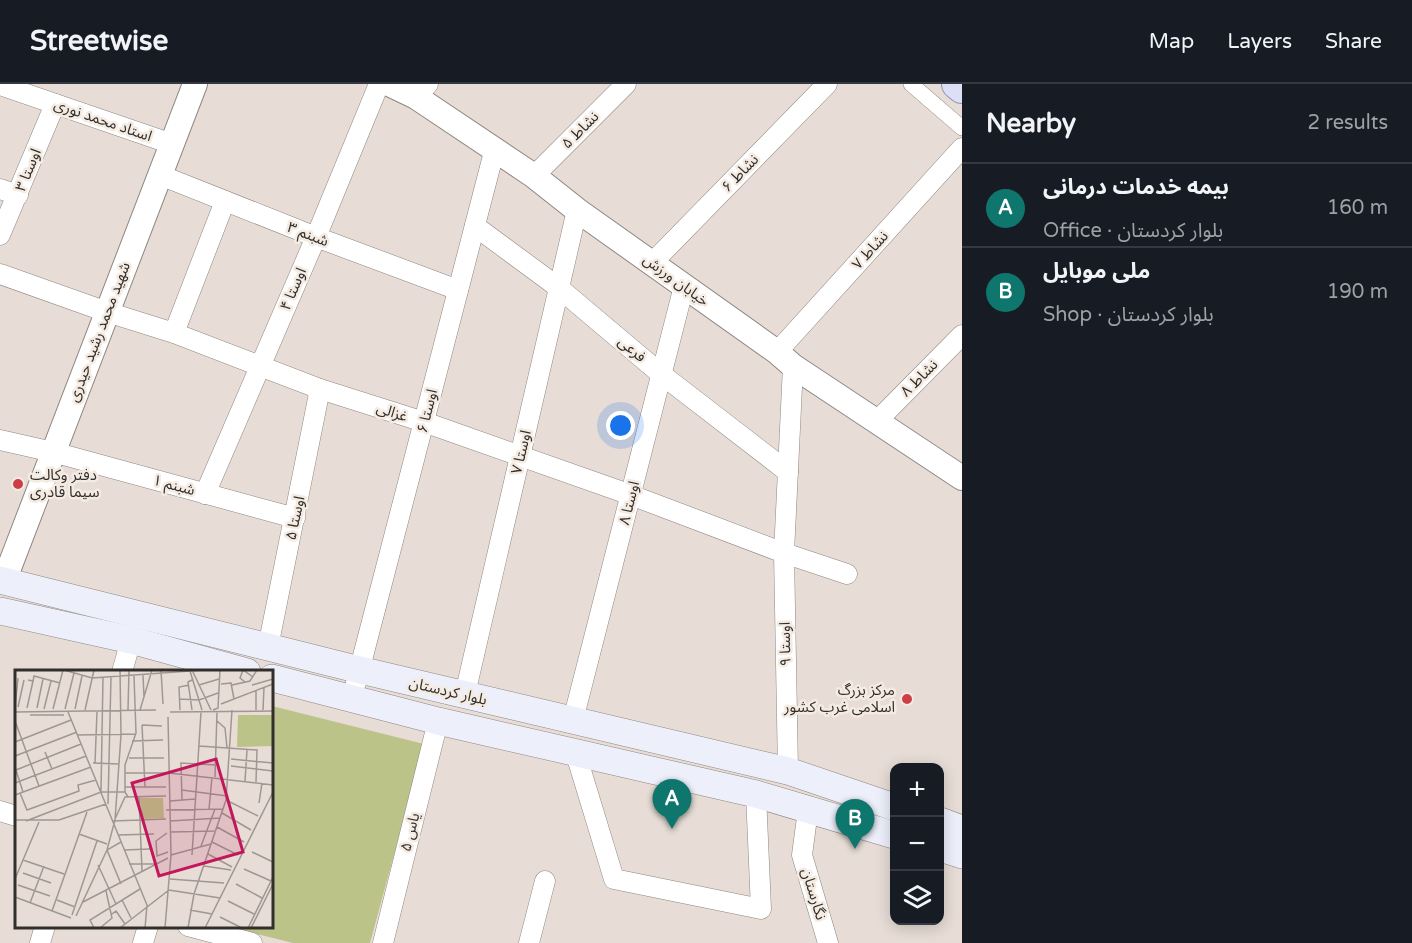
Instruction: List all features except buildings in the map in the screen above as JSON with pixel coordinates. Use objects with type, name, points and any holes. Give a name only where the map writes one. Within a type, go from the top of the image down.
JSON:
[{"type":"main road","points":[[957,84],[962,88]]},
{"type":"main road","name":"بلوار کردستان","points":[[2,580],[360,670],[788,771],[890,806]]},
{"type":"main road","points":[[0,611],[131,640],[216,668],[232,670]]},
{"type":"main road","name":"بلوار کردستان","points":[[273,678],[438,720],[756,794],[890,834]]},
{"type":"main road","points":[[944,823],[962,829]]},
{"type":"main road","points":[[944,850],[962,855]]},
{"type":"street","name":"شهید محمد رشید حیدری","points":[[2,580],[195,84]]},
{"type":"street","name":"اوستا ۴","points":[[205,494],[379,84]]},
{"type":"street","name":"خیابان ورزش","points":[[389,84],[422,91],[494,152],[534,177],[785,359],[962,478]]},
{"type":"street","name":"نشاط ۵","points":[[534,177],[626,84]]},
{"type":"street","name":"نشاط ۶","points":[[652,262],[826,84]]},
{"type":"street","points":[[911,84],[962,128]]},
{"type":"street","name":"استاد محمد نوری","points":[[0,85],[26,88],[55,104],[172,144]]},
{"type":"street","name":"اوستا ۳","points":[[0,235],[9,192],[55,104]]},
{"type":"street","name":"نشاط ۷","points":[[785,359],[962,148]]},
{"type":"street","name":"اوستا ۶","points":[[352,699],[494,152]]},
{"type":"street","name":"شبنم ۳","points":[[160,175],[458,290]]},
{"type":"street","points":[[174,333],[225,201]]},
{"type":"street","name":"اوستا ۷","points":[[465,694],[577,210]]},
{"type":"street","name":"فرعی","points":[[475,226],[559,288],[662,374],[788,472]]},
{"type":"street","name":"غزالی","points":[[0,274],[174,333],[320,389],[424,422],[631,495],[784,554],[847,574]]},
{"type":"street","name":"اوستا ۸","points":[[573,720],[684,286]]},
{"type":"street","name":"نشاط ۸","points":[[877,421],[962,334]]},
{"type":"street","name":"اوستا ۹","points":[[785,359],[788,472],[784,554],[788,771]]},
{"type":"street","name":"اوستا ۵","points":[[268,646],[320,389]]},
{"type":"street","name":"شبنم ۱","points":[[0,440],[53,452],[295,518]]},
{"type":"street","points":[[123,670],[131,640]]},
{"type":"street","name":"یاس ۵","points":[[383,943],[438,720]]},
{"type":"street","points":[[575,751],[614,879],[760,909],[756,794]]},
{"type":"street","name":"نگارستان","points":[[808,810],[802,855],[828,943]]},
{"type":"street","points":[[0,811],[15,816]]},
{"type":"street","points":[[529,943],[545,881]]},
{"type":"street","points":[[40,943],[45,928]]},
{"type":"street","points":[[143,943],[148,928]]},
{"type":"street","points":[[192,928],[252,943]]},
{"type":"green space","points":[[273,706],[424,744],[370,943],[293,943],[233,928],[273,928]]},
{"type":"place","name":"دفتر وکالت سیما قادری","points":[[18,484]]},
{"type":"place","name":"مرکز بزرگ اسلامی غرب کشور","points":[[907,699]]},
{"type":"place","name":"بیمه خدمات درمانی","points":[[672,829]]},
{"type":"place","name":"ملی موبایل","points":[[855,849]]}]
